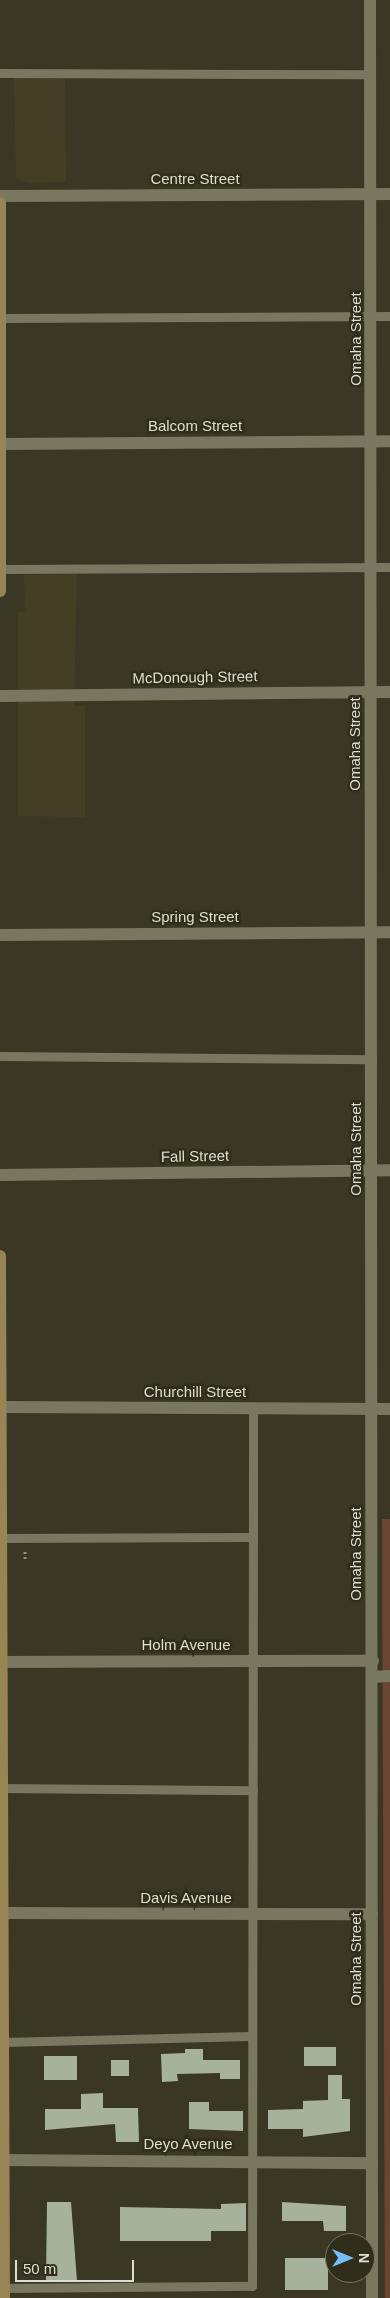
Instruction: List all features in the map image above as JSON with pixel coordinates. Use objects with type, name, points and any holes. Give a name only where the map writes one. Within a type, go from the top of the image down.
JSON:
[{"type":"main road","points":[[0,203],[2,318],[0,591]]},
{"type":"main road","points":[[0,1256],[1,1913],[4,2293]]},
{"type":"street","name":"Omaha Street","points":[[370,0],[373,441],[372,2298]]},
{"type":"street","name":"Centre Street","points":[[0,196],[390,194]]},
{"type":"street","name":"Balcom Street","points":[[2,444],[390,441]]},
{"type":"street","name":"McDonough Street","points":[[0,696],[390,692]]},
{"type":"street","name":"Spring Street","points":[[0,935],[390,932]]},
{"type":"street","name":"Fall Street","points":[[0,1175],[390,1170]]},
{"type":"street","name":"Churchill Street","points":[[1,1407],[390,1409]]},
{"type":"street","name":"Holm Avenue","points":[[1,1662],[373,1661]]},
{"type":"street","points":[[373,1677],[390,1676]]},
{"type":"street","name":"Davis Avenue","points":[[1,1913],[372,1914]]},
{"type":"street","name":"Deyo Avenue","points":[[3,2160],[251,2160],[372,2163]]},
{"type":"lane","points":[[0,73],[370,74]]},
{"type":"lane","points":[[2,318],[390,316]]},
{"type":"lane","points":[[0,569],[390,567]]},
{"type":"lane","points":[[0,1056],[372,1059]]},
{"type":"lane","points":[[4,2293],[252,2286],[249,1914],[253,1790],[250,1661],[253,1537],[253,1409]]},
{"type":"lane","points":[[1,1538],[253,1537]]},
{"type":"lane","points":[[1,1788],[253,1790]]},
{"type":"lane","points":[[2,2042],[251,2036]]},
{"type":"path","points":[[25,1549],[25,1559]]},
{"type":"shaded area","points":[[14,78],[65,78],[66,182],[28,183],[16,178]]},
{"type":"shaded area","points":[[77,574],[74,706],[85,706],[85,817],[18,816],[18,613],[25,611],[24,575]]},
{"type":"shaded area","points":[[382,1519],[390,1519],[390,2298],[385,2298]]},
{"type":"building","points":[[304,2047],[336,2047],[336,2066],[304,2066]]},
{"type":"building","points":[[185,2049],[203,2049],[203,2060],[240,2060],[240,2079],[220,2079],[220,2073],[177,2074],[178,2081],[162,2082],[161,2054],[185,2053]]},
{"type":"building","points":[[44,2056],[77,2056],[77,2080],[44,2080]]},
{"type":"building","points":[[111,2060],[129,2060],[129,2076],[111,2076]]},
{"type":"building","points":[[328,2075],[342,2075],[342,2099],[350,2099],[350,2131],[303,2137],[303,2129],[268,2129],[268,2110],[303,2109],[303,2101],[328,2100]]},
{"type":"building","points":[[103,2093],[103,2108],[138,2108],[139,2142],[116,2142],[115,2124],[45,2130],[45,2109],[81,2109],[81,2094]]},
{"type":"building","points":[[189,2102],[209,2102],[209,2111],[243,2111],[243,2131],[189,2129]]},
{"type":"building","points":[[47,2202],[71,2202],[77,2281],[46,2281]]},
{"type":"building","points":[[282,2202],[346,2206],[346,2231],[324,2231],[323,2221],[282,2221]]},
{"type":"building","points":[[246,2203],[246,2231],[211,2231],[211,2241],[120,2241],[120,2207],[221,2209],[221,2204]]},
{"type":"building","points":[[285,2258],[325,2258],[325,2283],[328,2283],[328,2290],[285,2290]]}]
